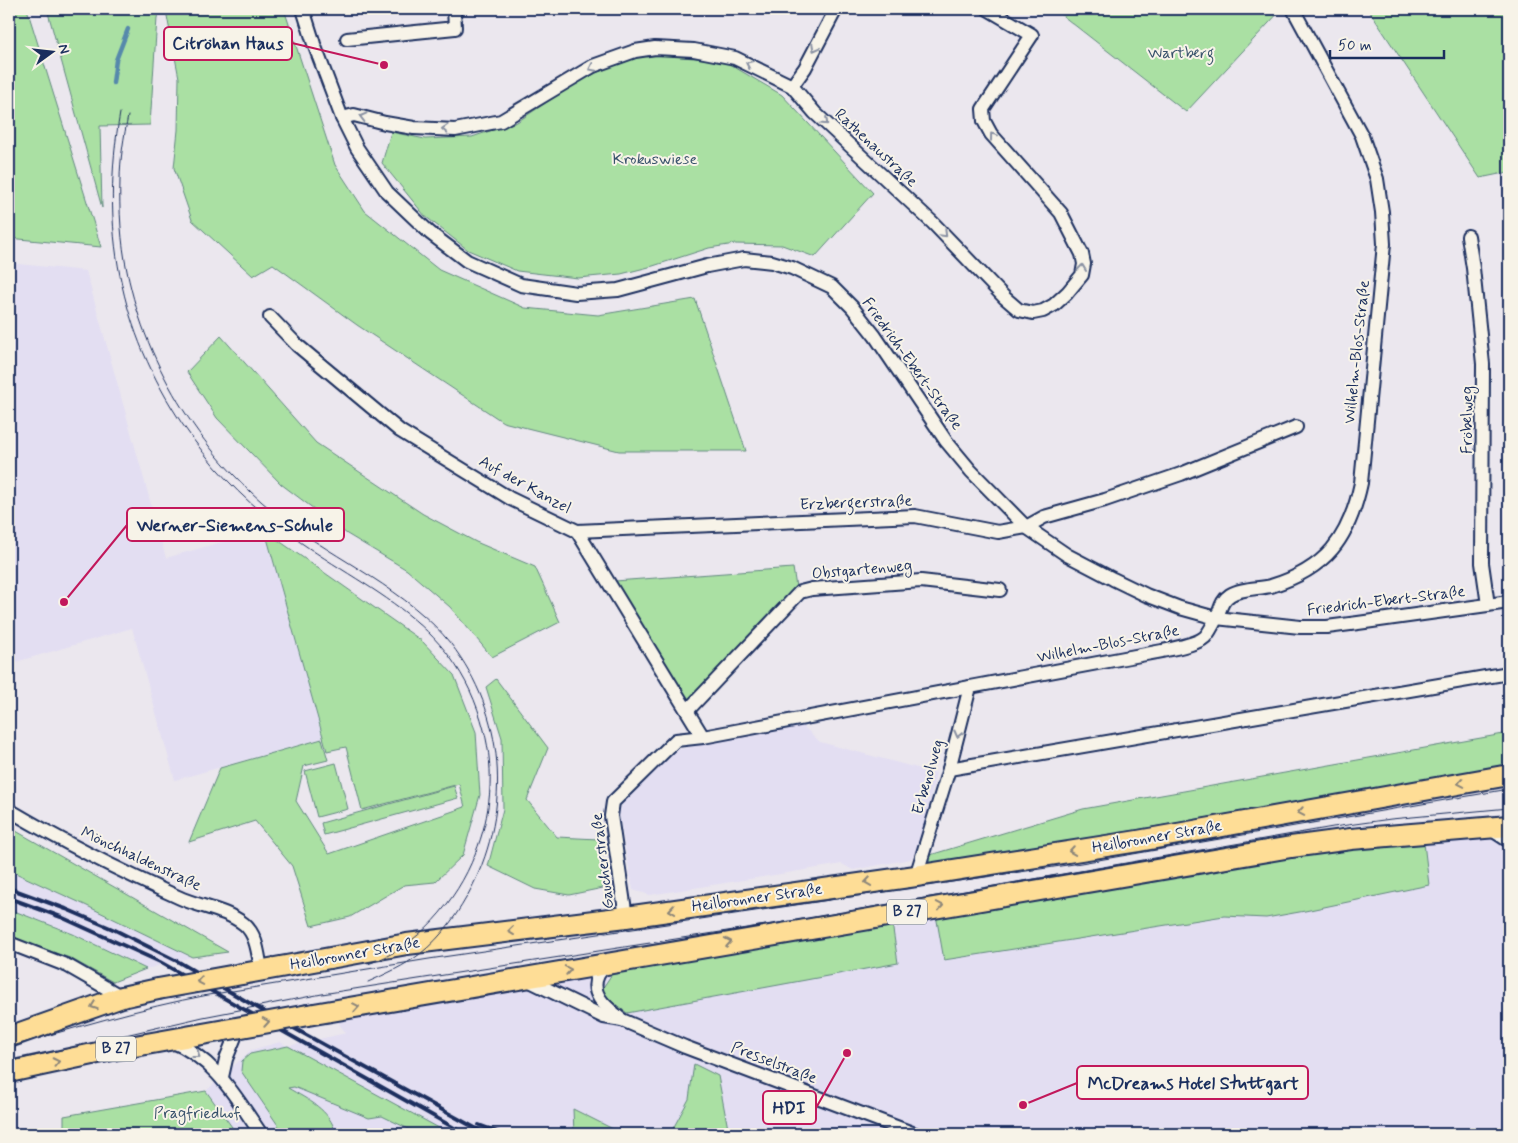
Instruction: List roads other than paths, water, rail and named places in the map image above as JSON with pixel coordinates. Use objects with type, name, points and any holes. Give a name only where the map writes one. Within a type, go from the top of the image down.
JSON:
[{"type":"main road","name":"Heilbronner Straße","points":[[9,1037],[122,997],[407,944],[626,917],[916,876],[1138,841],[1509,775]]},
{"type":"main road","name":"Heilbronner Straße","points":[[9,1072],[168,1040],[308,1015],[1291,847],[1351,839],[1509,826]]},
{"type":"street","name":"Friedrich-Ebert-Straße","points":[[303,9],[342,118],[357,148],[387,192],[430,233],[467,261],[521,285],[576,293],[618,290],[708,266],[744,259],[772,262],[792,268],[832,287],[852,307],[875,336],[946,441],[971,471],[1026,528],[1066,555],[1146,595],[1216,618],[1255,624],[1327,627],[1509,602]]},
{"type":"street","points":[[346,39],[455,28],[454,9]]},
{"type":"street","points":[[792,86],[805,68],[836,9]]},
{"type":"street","name":"Rathenaustraße","points":[[342,118],[354,115],[404,126],[455,130],[501,121],[593,66],[635,52],[655,48],[694,50],[735,58],[792,86],[815,113],[933,223],[1005,298],[1019,310],[1033,313],[1054,305],[1068,293],[1082,275],[1084,264],[1082,254],[1061,213],[991,134],[984,121],[983,109],[1032,36],[988,9]]},
{"type":"street","name":"Wilhelm-Blos-Straße","points":[[613,802],[676,740],[702,737],[1188,645],[1205,637],[1216,618],[1222,601],[1233,593],[1291,580],[1321,561],[1336,545],[1348,525],[1356,505],[1361,484],[1384,244],[1382,212],[1377,179],[1362,136],[1292,9]]},
{"type":"street","name":"Fröbelweg","points":[[1468,236],[1482,364],[1482,563],[1488,605]]},
{"type":"street","name":"Auf der Kanzel","points":[[270,317],[297,344],[400,431],[511,499],[577,531],[688,710],[702,737]]},
{"type":"street","name":"Erzbergerstraße","points":[[577,531],[915,516],[998,532],[1026,528],[1044,517],[1105,500],[1181,474],[1296,426]]},
{"type":"street","name":"Obstgartenweg","points":[[688,710],[800,592],[812,589],[921,581],[1000,590]]},
{"type":"street","points":[[949,769],[1509,673]]},
{"type":"street","name":"Erbenolweg","points":[[916,876],[949,769],[970,687]]},
{"type":"street","name":"Gaucherstraße","points":[[613,802],[611,816],[626,917]]},
{"type":"street","name":"Mönchhaldenstraße","points":[[9,810],[77,847],[180,898],[222,912],[244,924],[251,931],[256,942],[261,970]]},
{"type":"street","points":[[1489,828],[1509,841]]},
{"type":"street","points":[[9,943],[68,966],[122,997]]},
{"type":"street","name":"Presselstraße","points":[[608,963],[598,974],[596,988],[603,1004],[622,1020]]},
{"type":"street","name":"Presselstraße","points":[[524,978],[604,1017],[622,1020],[685,1047],[915,1134]]},
{"type":"street","points":[[222,1077],[232,1029]]},
{"type":"street","points":[[168,1040],[187,1048],[222,1077],[261,1134]]},
{"type":"waterway","points":[[113,83],[116,60],[128,29]]},
{"type":"tram line","points":[[120,113],[114,155],[112,196],[114,236],[120,276],[130,314],[143,352],[161,389],[203,453],[250,503],[309,548],[401,609],[427,632],[451,658],[470,691],[484,730],[489,762],[490,793],[485,824],[467,872],[458,889],[446,905],[419,935],[386,957],[368,964]]},
{"type":"tram line","points":[[128,116],[121,156],[120,180],[121,226],[125,260],[136,307],[164,377],[204,440],[255,496],[305,535],[394,592],[434,625],[451,644],[469,671],[483,700],[492,731],[497,762],[497,794],[493,826],[485,857],[472,887],[450,923],[436,940],[414,958],[368,982]]},
{"type":"tram line","points":[[9,1047],[132,1012],[208,995],[429,959],[1081,863],[1509,789]]},
{"type":"tram line","points":[[9,1062],[203,1017],[322,994],[798,920],[1333,827],[1391,819],[1509,808]]},
{"type":"railway","points":[[9,888],[115,930],[177,961],[270,1015],[486,1134]]},
{"type":"railway","points":[[9,898],[61,917],[160,962],[465,1134]]},
{"type":"railway","points":[[479,1125],[503,1134]]},
{"type":"place","name":"Citröhan Haus","points":[[384,65]]},
{"type":"place","name":"Werner-Siemens-Schule","points":[[64,602]]},
{"type":"place","name":"HDI","points":[[847,1053]]},
{"type":"place","name":"McDreams Hotel Stuttgart","points":[[1023,1105]]},
{"type":"park label","name":"Wartberg","points":[[1181,53]]},
{"type":"park label","name":"Krokuswiese","points":[[655,159]]},
{"type":"park label","name":"Pragfriedhof","points":[[197,1113]]}]
